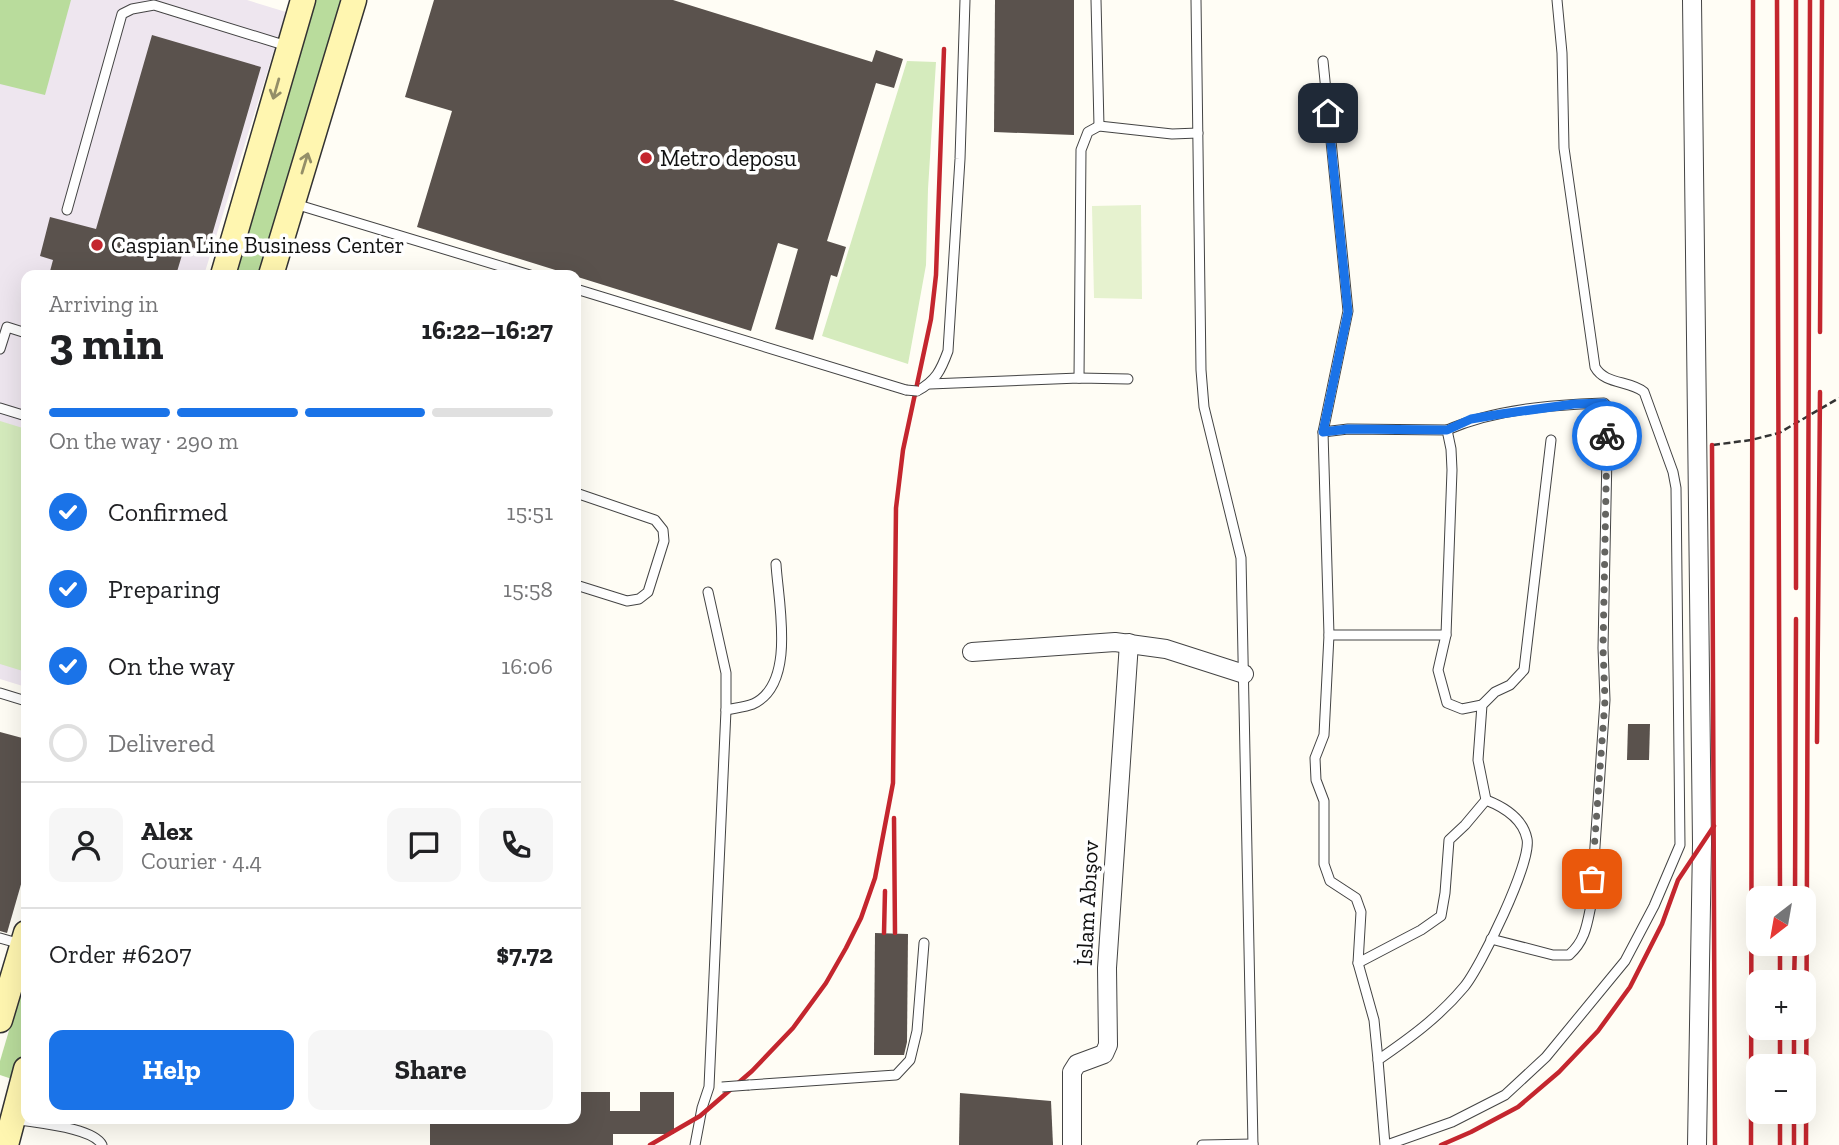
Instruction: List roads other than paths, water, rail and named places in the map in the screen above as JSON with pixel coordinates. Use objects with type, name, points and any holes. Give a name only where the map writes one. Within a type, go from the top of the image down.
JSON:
[{"type":"main road","points":[[273,270],[354,0]]},
{"type":"main road","points":[[224,270],[289,47],[299,2]]},
{"type":"main road","points":[[0,1020],[16,939]]},
{"type":"main road","points":[[6,1145],[14,1102],[21,1083]]},
{"type":"street","points":[[1692,0],[1702,844],[1697,1145]]},
{"type":"street","points":[[972,652],[1129,643],[1166,649],[1244,674]]},
{"type":"street","name":"İslam Abışov","points":[[1072,1145],[1072,1072],[1077,1064],[1104,1054],[1108,1045],[1107,968],[1129,643]]},
{"type":"street","points":[[1685,1145],[1696,1106]]},
{"type":"lane","points":[[581,291],[906,390],[917,391],[930,384],[940,373],[948,351],[960,159],[965,0]]},
{"type":"lane","points":[[1096,0],[1099,127]]},
{"type":"lane","points":[[1196,0],[1201,370],[1204,407],[1241,558],[1253,1144],[1202,1145]]},
{"type":"lane","points":[[1323,61],[1348,312],[1323,432],[1329,635],[1324,735],[1315,758],[1316,780],[1324,801],[1324,864],[1330,881],[1356,898],[1361,912],[1359,963],[1374,1020],[1386,1145],[1452,1122],[1505,1096],[1546,1057],[1625,961],[1654,906],[1680,845],[1676,488],[1644,393],[1636,386],[1606,378],[1595,367],[1564,148],[1562,53],[1557,0]]},
{"type":"lane","points":[[67,210],[122,14],[132,9],[154,5],[289,47]]},
{"type":"lane","points":[[1079,378],[1082,150],[1088,132],[1099,127],[1172,134],[1198,133]]},
{"type":"lane","points":[[293,204],[513,270]]},
{"type":"lane","points":[[0,349],[7,327],[21,331]]},
{"type":"lane","points":[[930,384],[1079,378],[1128,379]]},
{"type":"lane","points":[[1323,432],[1348,429],[1447,430],[1471,419],[1501,414],[1574,404],[1604,403],[1608,407],[1603,648],[1605,700],[1591,905],[1586,928],[1580,946],[1569,955],[1553,956],[1491,939]]},
{"type":"lane","points":[[0,408],[21,414]]},
{"type":"lane","points":[[1447,430],[1452,470],[1446,635],[1438,670],[1447,703],[1462,709],[1482,705],[1495,692],[1510,685],[1524,670],[1550,440]]},
{"type":"lane","points":[[581,495],[655,520],[663,530],[664,541],[648,592],[639,599],[626,601],[581,587]]},
{"type":"lane","points":[[726,710],[755,703],[771,689],[779,671],[782,645],[776,564]]},
{"type":"lane","points":[[695,1145],[709,1087],[726,710],[726,673],[708,592]]},
{"type":"lane","points":[[1329,635],[1446,635]]},
{"type":"lane","points":[[0,692],[21,699]]},
{"type":"lane","points":[[1482,705],[1478,760],[1486,800]]},
{"type":"lane","points":[[1378,1060],[1432,1022],[1466,985],[1491,939],[1523,869],[1527,840],[1518,821],[1503,807],[1486,800]]},
{"type":"lane","points":[[1359,963],[1421,930],[1441,916],[1449,840],[1486,800]]},
{"type":"lane","points":[[1680,845],[1702,844]]},
{"type":"lane","points":[[709,1087],[896,1074],[910,1060],[917,1031],[923,943]]},
{"type":"lane","points":[[64,1124],[94,1136],[102,1145]]},
{"type":"railway","points":[[1751,1145],[1753,0]]},
{"type":"railway","points":[[1777,0],[1780,886]]},
{"type":"railway","points":[[1796,0],[1796,588]]},
{"type":"railway","points":[[1806,1145],[1810,0]]},
{"type":"railway","points":[[1820,332],[1822,0]]},
{"type":"railway","points":[[650,1145],[700,1116],[752,1071],[793,1028],[826,983],[846,948],[861,918],[875,878],[893,783],[896,508],[903,450],[931,319],[936,275],[944,49]]},
{"type":"railway","points":[[1817,742],[1820,392]]},
{"type":"railway","points":[[1712,445],[1715,1145]]},
{"type":"railway","points":[[1795,886],[1796,619]]},
{"type":"railway","points":[[894,818],[895,933]]},
{"type":"railway","points":[[1441,1145],[1518,1107],[1559,1072],[1598,1031],[1630,987],[1662,924],[1678,880],[1714,826]]},
{"type":"railway","points":[[884,933],[885,891]]},
{"type":"railway","points":[[1780,956],[1780,970]]},
{"type":"railway","points":[[1794,970],[1795,956]]},
{"type":"railway","points":[[1780,1040],[1780,1054]]},
{"type":"railway","points":[[1794,1040],[1794,1054]]},
{"type":"railway","points":[[1780,1124],[1780,1145]]},
{"type":"railway","points":[[1794,1124],[1794,1145]]},
{"type":"place","name":"Metro deposu","points":[[646,158]]},
{"type":"place","name":"Caspian Line Business Center","points":[[97,245]]}]
